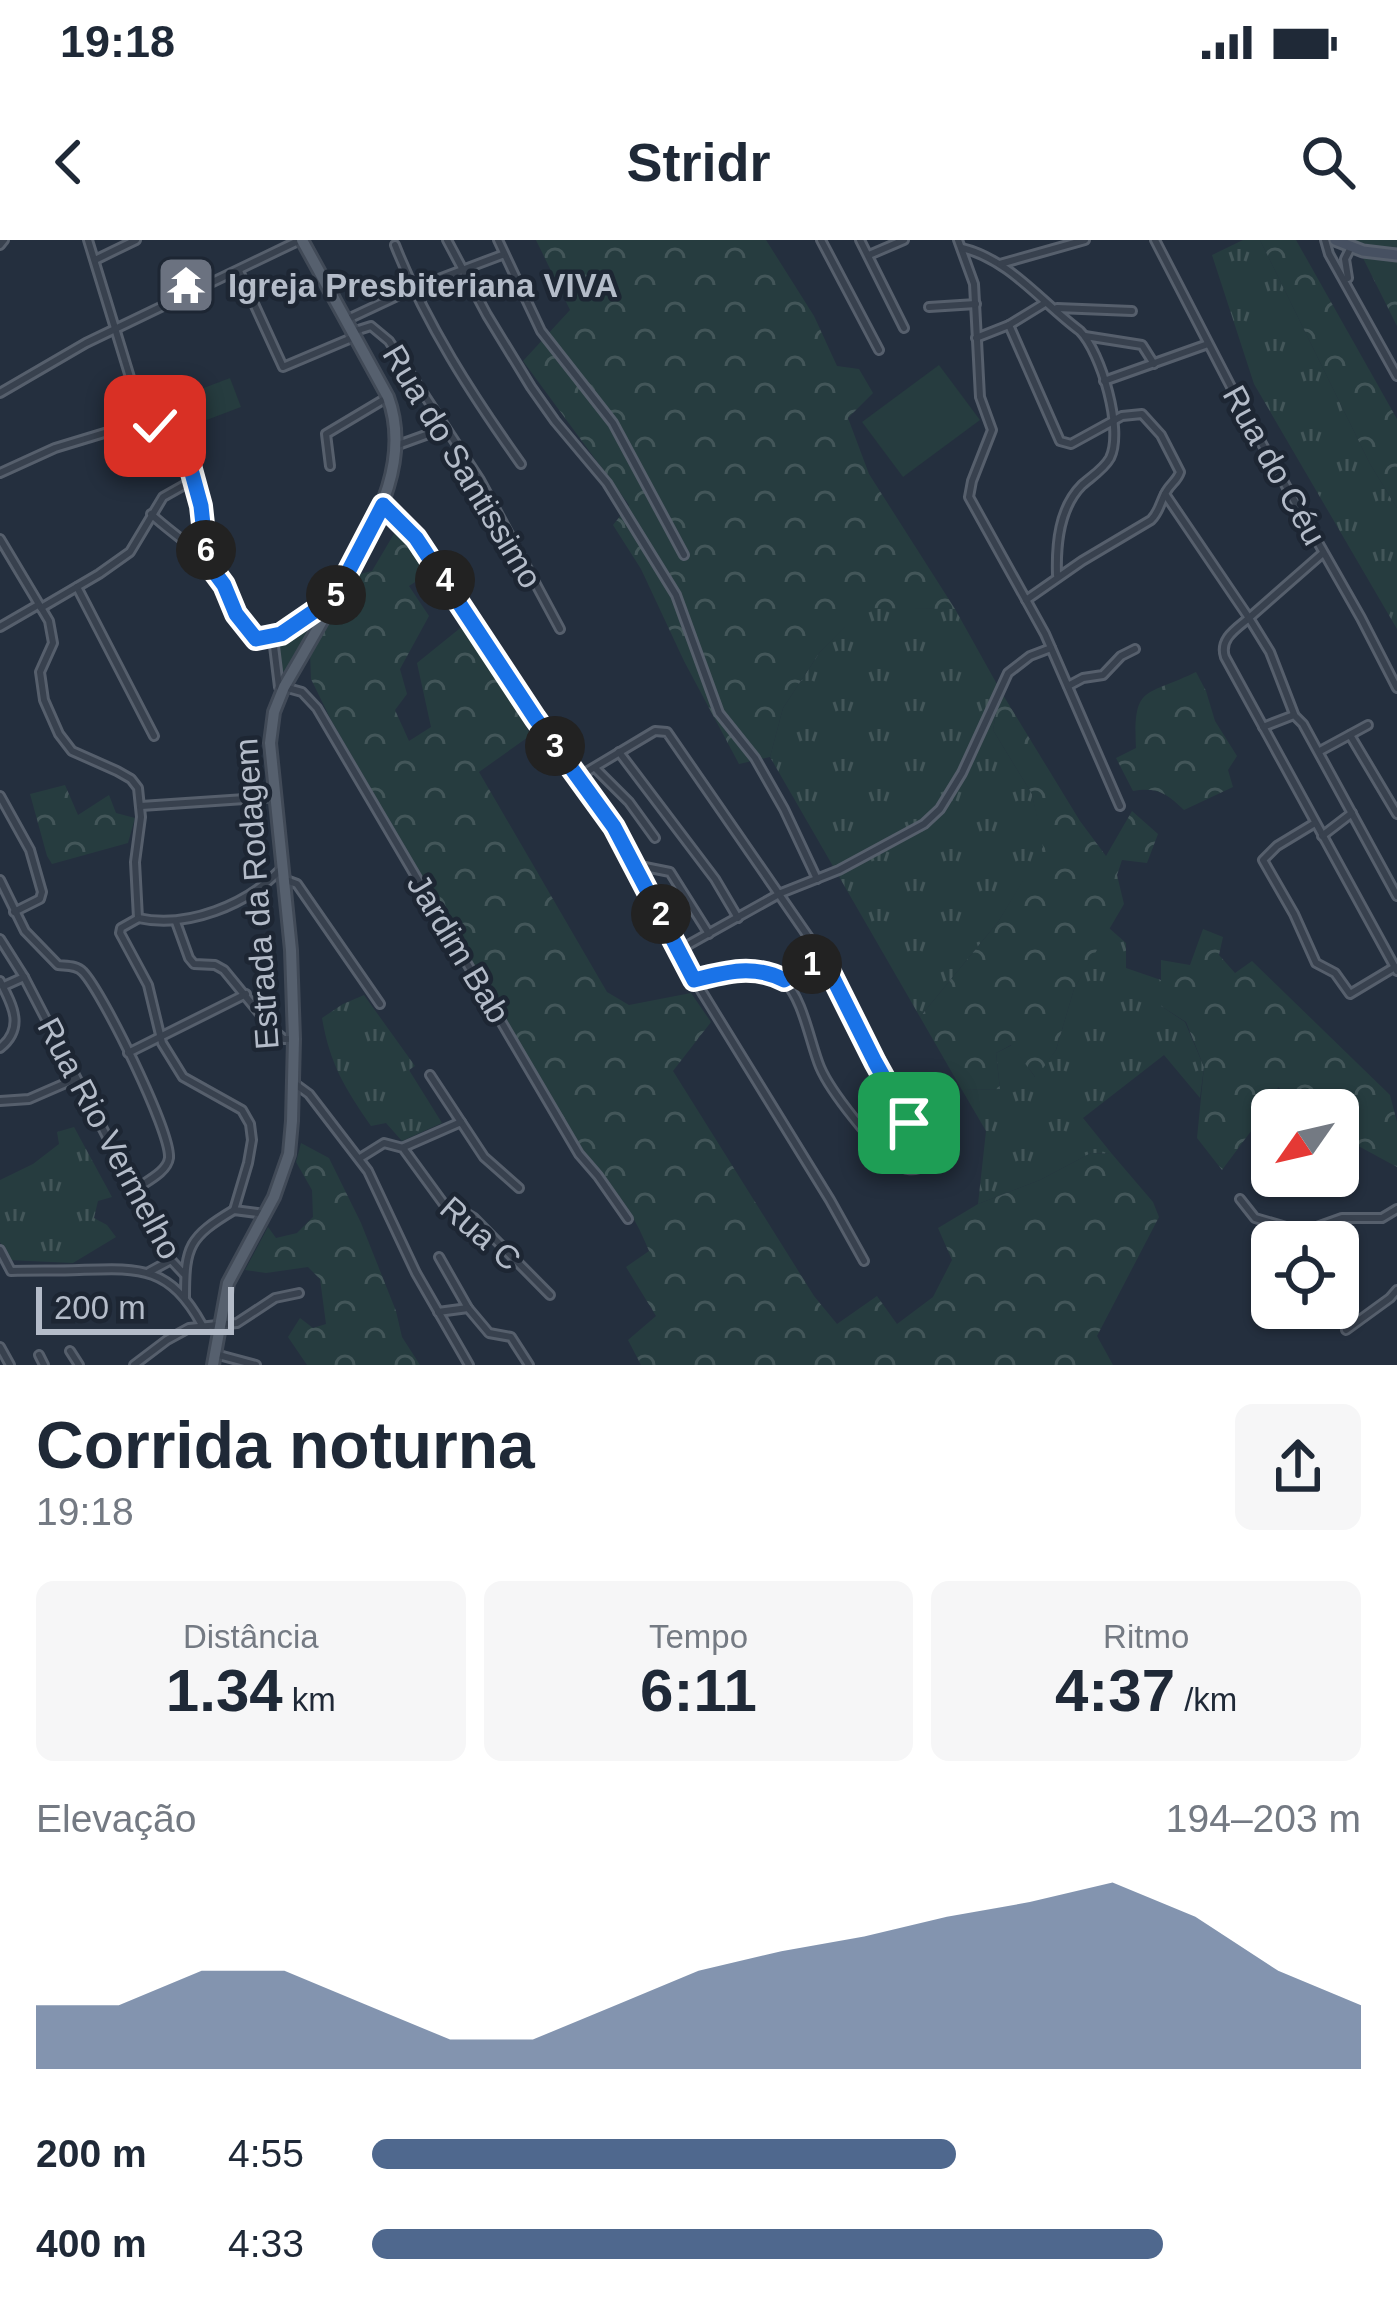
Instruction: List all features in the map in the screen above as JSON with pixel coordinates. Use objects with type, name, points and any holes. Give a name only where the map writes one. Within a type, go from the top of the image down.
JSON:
[{"type":"main road","name":"Estrada da Rodagem","points":[[214,1360],[231,1275],[274,1197],[289,1154],[294,1040],[286,885],[270,743],[274,712],[383,505],[396,446],[388,397],[301,240]]},
{"type":"street","points":[[88,240],[144,423]]},
{"type":"street","points":[[95,260],[136,240]]},
{"type":"street","points":[[0,393],[116,328],[301,240]]},
{"type":"street","points":[[447,240],[531,387],[607,483],[676,595],[719,713],[765,775],[817,879]]},
{"type":"street","points":[[497,240],[541,331],[613,423],[684,555]]},
{"type":"street","points":[[821,240],[879,350]]},
{"type":"street","points":[[860,240],[904,328]]},
{"type":"street","points":[[868,255],[904,240]]},
{"type":"street","points":[[1000,264],[1085,240]]},
{"type":"street","name":"Rua do Céu","points":[[1155,240],[1397,688]]},
{"type":"street","points":[[1325,240],[1397,376]]},
{"type":"street","points":[[1335,240],[1351,248],[1397,255]]},
{"type":"street","points":[[960,244],[1000,264],[1085,336],[1104,381],[1114,421],[1110,457],[1066,509],[1057,543],[1058,577]]},
{"type":"street","points":[[960,244],[974,284],[980,397],[992,430],[970,496],[1051,647],[1120,806]]},
{"type":"street","points":[[395,245],[412,289],[473,395],[521,464]]},
{"type":"street","points":[[1350,288],[1345,260],[1351,248]]},
{"type":"street","points":[[239,271],[283,367],[412,289],[504,254]]},
{"type":"street","points":[[929,308],[976,304]]},
{"type":"street","points":[[976,338],[1049,305],[1132,311]]},
{"type":"street","points":[[1009,325],[1060,441],[1071,444],[1131,414],[1147,416],[1179,469],[1178,479],[1151,520],[1027,600]]},
{"type":"street","name":"Rua do Santissimo","points":[[351,330],[367,326],[379,330],[503,520],[560,629]]},
{"type":"street","points":[[1085,336],[1142,345],[1154,364]]},
{"type":"street","points":[[1104,381],[1208,344]]},
{"type":"street","points":[[330,466],[326,434],[388,397]]},
{"type":"street","points":[[0,473],[55,448],[144,423],[174,436],[184,451],[195,479],[207,562]]},
{"type":"street","points":[[396,446],[446,428]]},
{"type":"street","points":[[0,627],[77,587],[130,552],[167,493],[195,479]]},
{"type":"street","points":[[1165,494],[1270,652],[1294,715],[1319,751],[1397,896]]},
{"type":"street","points":[[383,505],[416,538],[614,827],[694,980],[864,1261]]},
{"type":"street","points":[[151,514],[207,562],[256,639],[272,638],[335,597]]},
{"type":"street","points":[[0,539],[49,621],[53,643],[40,667],[41,684],[59,734],[72,751],[131,779],[138,788],[138,919]]},
{"type":"street","points":[[1315,823],[1262,860],[1316,963],[1335,973],[1350,994],[1396,969],[1222,648],[1232,632],[1323,553]]},
{"type":"street","points":[[77,587],[154,736]]},
{"type":"street","points":[[272,638],[282,691]]},
{"type":"street","points":[[679,950],[932,817],[962,773],[1008,673],[1051,647]]},
{"type":"street","points":[[1068,686],[1103,675],[1118,658],[1136,649]]},
{"type":"street","name":"Jardim Bab","points":[[282,691],[302,692],[316,708],[579,1154],[628,1219]]},
{"type":"street","points":[[1263,727],[1294,715]]},
{"type":"street","points":[[1319,751],[1367,725]]},
{"type":"street","points":[[578,778],[655,730],[667,732],[823,958],[925,1154],[925,1166],[918,1170],[900,1167],[887,1156],[831,1085],[784,980],[759,970],[694,980]]},
{"type":"street","points":[[1350,734],[1397,814]]},
{"type":"street","points":[[619,752],[707,868],[738,918]]},
{"type":"street","points":[[595,768],[629,802],[655,838]]},
{"type":"street","points":[[0,796],[28,844],[42,892],[40,899],[14,913]]},
{"type":"street","points":[[141,806],[276,797]]},
{"type":"street","points":[[1322,836],[1352,814]]},
{"type":"street","points":[[185,1299],[184,1274],[194,1239],[234,1210],[252,1141],[250,1124],[242,1110],[183,1077],[161,1038],[148,985],[121,928],[138,919],[176,922],[210,912],[266,885],[284,865]]},
{"type":"street","points":[[635,865],[674,876],[709,934]]},
{"type":"street","points":[[0,880],[28,934],[55,963],[83,971],[151,1096],[169,1157],[164,1169],[136,1189]]},
{"type":"street","points":[[266,885],[297,884],[380,1004]]},
{"type":"street","points":[[176,922],[194,964],[219,966],[274,1030],[294,1040]]},
{"type":"street","name":"Rua Rio Vermelho","points":[[0,939],[171,1260],[184,1274]]},
{"type":"street","points":[[784,980],[823,958]]},
{"type":"street","points":[[0,1048],[16,1030],[2,984],[24,977]]},
{"type":"street","points":[[128,1053],[245,994]]},
{"type":"street","name":"Rua C","points":[[430,1076],[484,1157],[519,1188]]},
{"type":"street","points":[[0,1101],[28,1099],[75,1079]]},
{"type":"street","points":[[294,1083],[309,1094],[360,1158],[469,1365]]},
{"type":"street","points":[[360,1158],[384,1143],[404,1148],[461,1122]]},
{"type":"street","name":"Rua C","points":[[404,1148],[446,1208],[474,1218],[550,1295]]},
{"type":"street","points":[[1240,1199],[1255,1218],[1303,1232],[1342,1218],[1382,1218],[1397,1208]]},
{"type":"street","points":[[234,1210],[265,1214]]},
{"type":"street","points":[[0,1250],[11,1271]]},
{"type":"street","points":[[439,1257],[468,1308],[489,1333],[511,1337],[530,1365]]},
{"type":"street","points":[[148,1272],[171,1260]]},
{"type":"street","points":[[0,1278],[11,1271],[123,1268],[148,1272],[185,1299],[202,1324]]},
{"type":"street","points":[[1346,1330],[1397,1290]]},
{"type":"street","points":[[134,1365],[178,1333],[202,1324],[245,1319],[282,1294],[299,1293]]},
{"type":"street","points":[[438,1312],[468,1308]]},
{"type":"street","points":[[0,1347],[10,1365]]},
{"type":"street","points":[[70,1351],[79,1365]]},
{"type":"street","points":[[39,1355],[44,1365]]},
{"type":"street","points":[[214,1360],[256,1365]]},
{"type":"green space","points":[[536,240],[766,240],[814,316],[837,366],[859,369],[873,393],[848,418],[869,474],[955,609],[865,608],[820,652],[783,708],[770,757],[739,764],[641,569],[613,525],[629,505],[523,361],[570,310]]},
{"type":"green space","points":[[1243,240],[1260,240],[1370,464],[1397,508],[1397,629],[1254,384],[1212,255]]},
{"type":"green space","points":[[1260,240],[1296,240],[1397,419],[1397,508],[1370,464]]},
{"type":"green space","points":[[1354,240],[1397,240],[1397,326]]},
{"type":"green space","points":[[939,365],[980,420],[903,477],[862,422]]},
{"type":"green space","points":[[230,378],[241,407],[196,424],[185,395]]},
{"type":"green space","points":[[398,527],[432,571],[409,586],[429,616],[400,669],[407,694],[395,710],[409,741],[431,727],[417,663],[464,625],[531,735],[479,772],[607,992],[629,1005],[691,993],[711,1022],[673,1071],[814,1296],[837,1324],[877,1296],[897,1324],[933,1297],[952,1260],[938,1228],[978,1204],[1040,1180],[1091,1153],[1112,1154],[1153,1202],[1159,1217],[1097,1336],[1113,1365],[641,1365],[628,1340],[656,1316],[626,1267],[649,1251],[643,1236],[622,1200],[584,1155],[311,679],[310,653],[360,574],[372,571]]},
{"type":"green space","points":[[865,607],[955,609],[1003,695],[993,730],[1032,794],[1044,847],[998,922],[920,1017],[770,757],[783,708],[820,652]]},
{"type":"green space","points":[[319,609],[322,612],[286,674],[274,641]]},
{"type":"green space","points":[[1196,672],[1215,721],[1237,756],[1228,770],[1233,787],[1184,810],[1161,793],[1133,791],[1116,758],[1136,748],[1137,713],[1146,695]]},
{"type":"green space","points":[[1003,695],[1106,856],[1132,811],[1158,834],[1147,863],[1122,860],[1117,875],[1124,904],[1074,989],[1056,1050],[1036,1078],[1011,1045],[996,1053],[1000,1089],[962,1090],[920,1017],[998,922],[1043,847],[1032,794],[993,730]]},
{"type":"green space","points":[[65,785],[78,815],[109,795],[116,813],[135,818],[128,843],[52,864],[30,794]]},
{"type":"green space","points":[[1109,928],[1126,943],[1126,968],[1161,980],[1161,1006],[1185,1022],[1204,1067],[1200,1098],[1164,1055],[1083,1118],[1112,1154],[1091,1153],[1040,1180],[978,1204],[986,1131],[962,1090],[1000,1089],[996,1053],[1012,1045],[1035,1077],[1056,1050],[1074,989]]},
{"type":"green space","points":[[1203,929],[1223,937],[1219,955],[1235,973],[1252,961],[1390,1095],[1397,1122],[1397,1167],[1359,1146],[1359,1089],[1278,1087],[1251,1089],[1251,1131],[1222,1170],[1197,1138],[1204,1067],[1186,1022],[1161,1006],[1161,960],[1190,965]]},
{"type":"green space","points":[[364,995],[415,1066],[409,1070],[442,1123],[402,1141],[386,1123],[371,1126],[340,1075],[325,1035],[322,1018]]},
{"type":"green space","points":[[74,1127],[112,1197],[98,1201],[94,1218],[116,1237],[73,1263],[8,1260],[0,1242],[0,1180],[33,1164],[59,1144],[57,1132]]},
{"type":"green space","points":[[301,1143],[329,1158],[361,1223],[402,1337],[420,1365],[307,1365],[288,1337],[300,1318],[313,1328],[326,1324],[320,1279],[308,1267],[266,1273],[245,1270],[268,1227],[276,1238],[297,1233],[313,1217],[312,1190],[296,1162]]},
{"type":"place","name":"Igreja Presbiteriana VIVA","points":[[186,285]]},
{"type":"route","points":[[155,426],[180,443],[198,491],[207,562],[256,639],[281,634],[335,597],[383,505],[394,514],[416,538],[614,827],[694,980],[759,970],[784,980],[823,958],[909,1123]]}]
